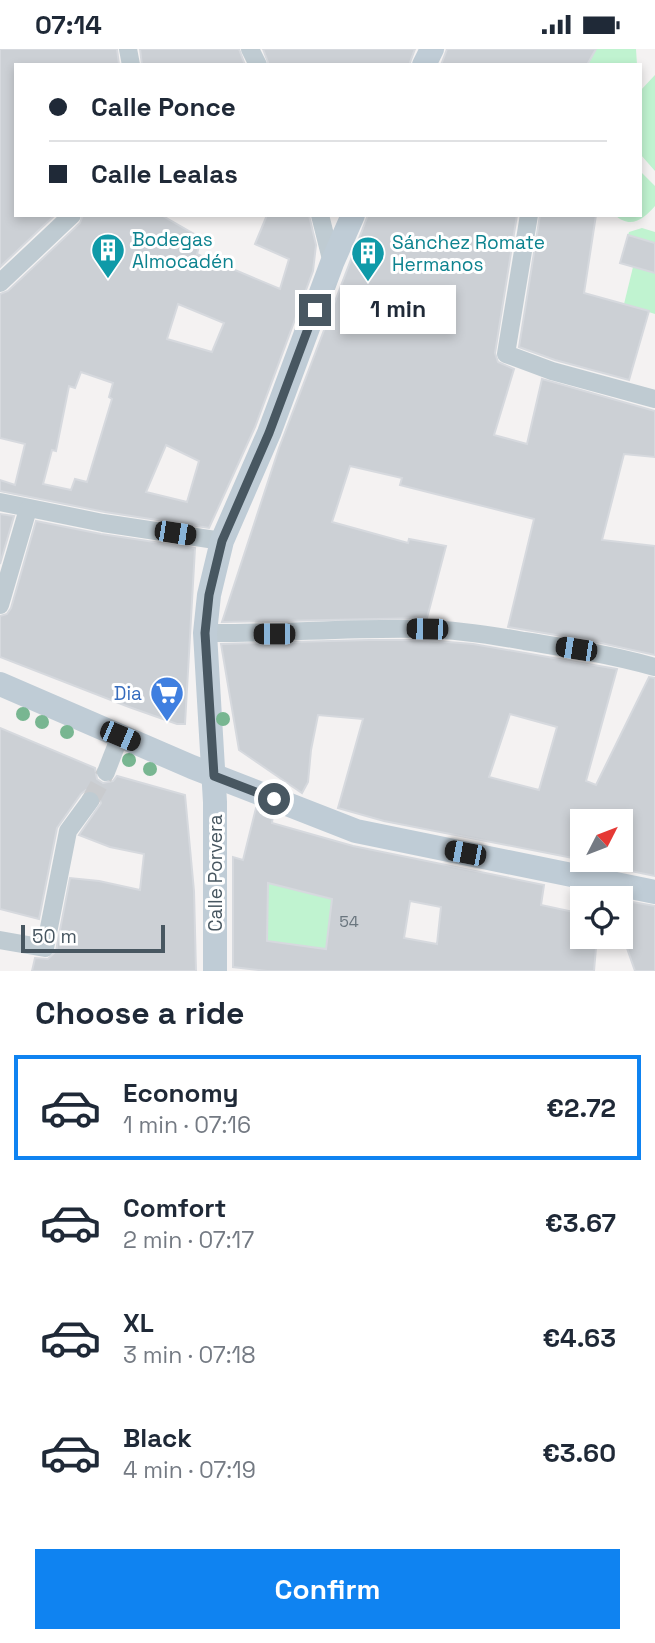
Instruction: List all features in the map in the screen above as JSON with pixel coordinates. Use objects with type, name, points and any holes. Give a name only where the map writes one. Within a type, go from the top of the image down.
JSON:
[{"type":"street","points":[[0,283],[70,217]]},
{"type":"street","points":[[320,217],[332,263]]},
{"type":"street","name":"Calle Porvera","points":[[215,971],[214,776],[205,633],[209,595],[222,541],[298,358],[332,263],[352,217]]},
{"type":"street","points":[[529,217],[506,354],[552,371],[655,399]]},
{"type":"street","points":[[0,502],[222,541]]},
{"type":"street","points":[[0,605],[28,509]]},
{"type":"street","points":[[205,633],[274,634],[427,629],[477,633],[576,649],[655,667]]},
{"type":"street","points":[[0,684],[214,776],[356,831],[655,891]]},
{"type":"street","points":[[106,772],[120,736]]},
{"type":"street","points":[[0,940],[45,948],[68,831],[90,801]]},
{"type":"street","points":[[215,971],[222,971]]},
{"type":"green space","points":[[596,49],[636,49],[637,63],[589,63]]},
{"type":"green space","points":[[655,75],[655,171],[642,156],[642,89]]},
{"type":"green space","points":[[642,173],[655,186],[655,206],[641,219],[636,221],[618,217],[642,217]]},
{"type":"green space","points":[[642,228],[655,232],[655,243],[628,235],[629,232]]},
{"type":"green space","points":[[633,267],[655,273],[655,314],[624,304]]},
{"type":"green space","points":[[268,883],[332,899],[326,949],[267,941]]},
{"type":"building","points":[[0,49],[117,49],[119,63],[14,63],[14,217],[53,217],[0,267]]},
{"type":"building","points":[[140,49],[239,49],[244,63],[142,63]]},
{"type":"building","points":[[263,49],[415,49],[410,63],[268,63]]},
{"type":"building","points":[[447,49],[596,49],[588,63],[442,63]]},
{"type":"building","points":[[82,217],[164,217],[201,238],[197,254],[280,289],[289,259],[255,244],[266,217],[309,217],[316,245],[313,271],[255,427],[209,528],[105,512],[0,491],[0,480],[15,485],[25,444],[0,438],[0,294],[8,291],[80,223]],"holes":[[[178,304],[224,323],[212,352],[167,339]],[[81,372],[113,383],[109,397],[112,399],[87,482],[75,479],[71,490],[43,484],[52,450],[56,451],[69,386],[75,388]],[[166,445],[199,461],[187,502],[146,492]]]},
{"type":"building","points":[[367,217],[517,217],[495,353],[498,362],[514,369],[494,435],[527,444],[542,379],[655,411],[655,457],[624,454],[602,540],[655,546],[655,655],[508,627],[534,519],[400,485],[402,478],[350,466],[332,522],[408,543],[409,539],[446,546],[427,618],[222,622],[279,448]]},
{"type":"building","points":[[540,217],[596,217],[584,293],[649,311],[629,380],[555,360],[519,347]]},
{"type":"building","points":[[628,235],[655,243],[655,273],[620,263]]},
{"type":"building","points":[[0,514],[14,516],[0,564]]},
{"type":"building","points":[[36,521],[195,548],[185,724],[177,724],[129,707],[0,657],[0,616],[7,614],[11,608]]},
{"type":"building","points":[[424,640],[473,644],[617,669],[586,781],[596,785],[649,677],[655,678],[655,876],[633,871],[634,809],[570,809],[570,857],[384,821],[338,808],[363,719],[318,715],[308,782],[302,793],[239,750],[221,644]],"holes":[[[510,714],[557,727],[539,790],[489,777]]]},
{"type":"building","points":[[0,728],[95,768],[97,779],[103,783],[113,781],[117,776],[185,795],[194,891],[196,971],[32,971],[35,958],[48,959],[56,951],[70,878],[140,890],[144,854],[110,847],[79,835],[101,803],[97,792],[86,790],[57,828],[39,919],[0,909]]},
{"type":"building","points":[[256,808],[273,815],[272,823],[353,846],[544,885],[541,905],[570,911],[570,949],[596,949],[594,971],[267,971],[233,967],[233,857],[243,860]],"holes":[[[268,883],[332,899],[326,949],[267,941]],[[410,901],[441,907],[437,944],[404,938]]]},
{"type":"building","points":[[633,902],[655,906],[655,971],[635,971],[627,949],[633,949]]},
{"type":"tunnel","points":[[90,801],[106,772]]},
{"type":"place","name":"Bodegas Almocadén","points":[[108,280]]},
{"type":"place","name":"Sánchez Romate Hermanos","points":[[368,283]]},
{"type":"place","name":"Dia","points":[[167,723]]},
{"type":"route","points":[[274,799],[214,776],[206,613],[222,541],[269,433],[315,310]]}]
